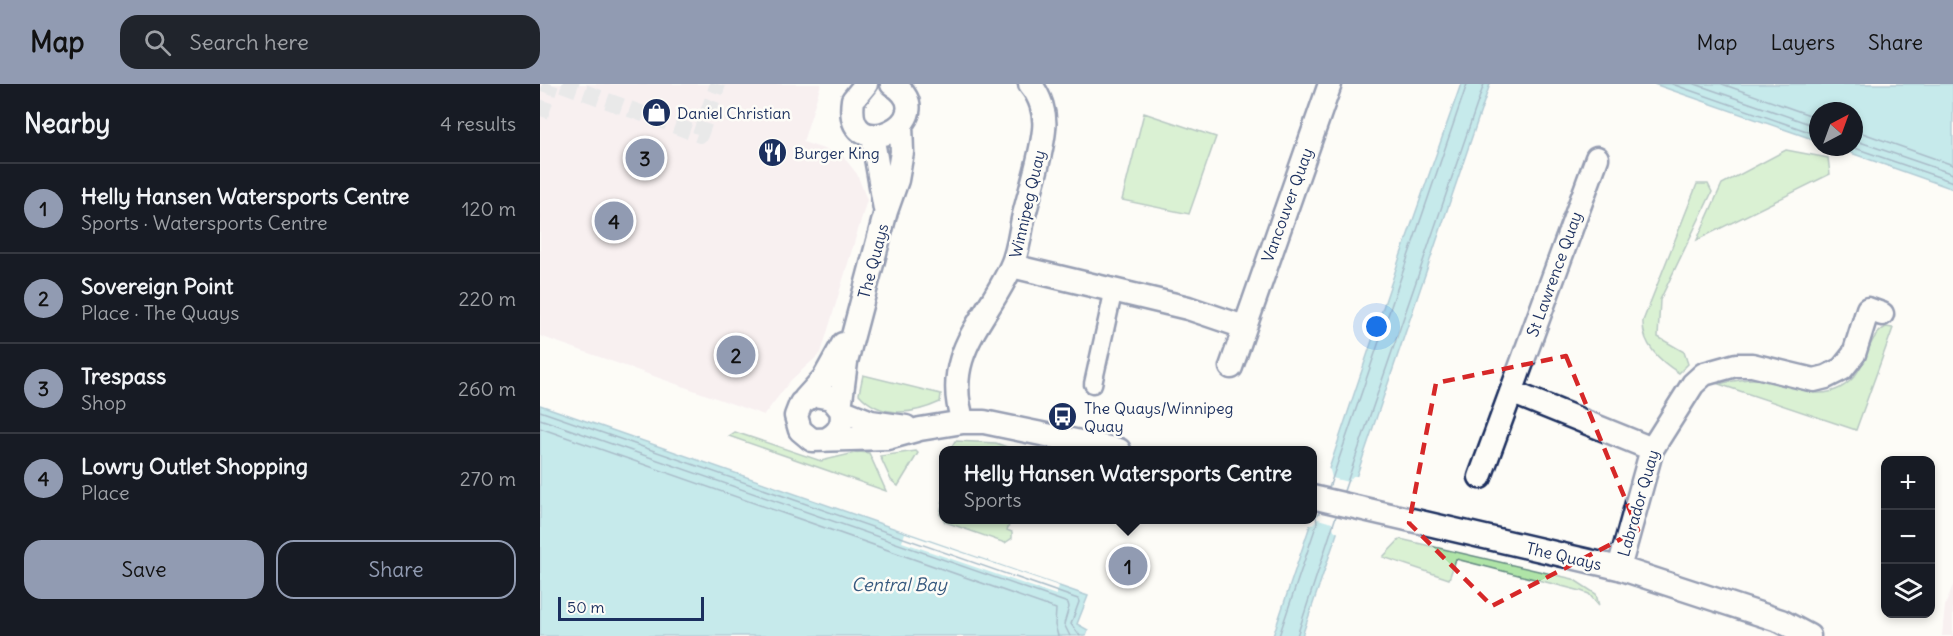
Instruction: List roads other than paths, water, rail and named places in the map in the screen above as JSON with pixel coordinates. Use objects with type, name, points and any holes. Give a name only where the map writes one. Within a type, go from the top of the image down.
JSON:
[{"type":"street","name":"The Quays","points":[[840,409],[844,371],[886,211],[897,180],[902,152],[901,125],[905,118],[906,100],[902,92],[892,84]]},
{"type":"street","name":"Winnipeg Quay","points":[[963,422],[957,405],[958,378],[967,339],[1012,266],[1044,129],[1040,96],[1030,84]]},
{"type":"street","name":"Vancouver Quay","points":[[1231,367],[1330,84]]},
{"type":"street","points":[[864,85],[853,100],[853,116],[861,129],[872,135],[888,135],[901,125]]},
{"type":"street","name":"The Quays","points":[[872,135],[886,211]]},
{"type":"street","name":"St Lawrence Quay","points":[[1480,477],[1597,158]]},
{"type":"street","points":[[1012,266],[1188,308],[1244,327]]},
{"type":"street","points":[[1093,384],[1114,289]]},
{"type":"street","name":"The Quays","points":[[805,399],[831,366],[859,311]]},
{"type":"street","name":"Labrador Quay","points":[[1619,568],[1652,449],[1685,396],[1704,374],[1736,365],[1752,365],[1814,380],[1842,369],[1854,354],[1875,311]]},
{"type":"street","points":[[1511,392],[1652,449]]},
{"type":"street","points":[[920,429],[881,424],[840,409],[827,396],[814,395],[805,399],[796,416],[800,430],[812,440],[888,438],[920,429],[963,422],[1005,425],[1059,444],[1079,446]]},
{"type":"street","points":[[825,440],[836,434],[841,426],[840,409]]},
{"type":"street","name":"The Quays","points":[[1317,498],[1619,568],[1781,621],[1809,636]]},
{"type":"water","points":[[1461,84],[1490,84],[1302,636],[1273,636],[1311,524],[1317,524],[1317,505]]},
{"type":"water","points":[[1654,84],[1953,84],[1953,189],[1860,156],[1863,156],[1863,102],[1809,102],[1809,138]]},
{"type":"water","name":"Central Bay","points":[[540,405],[1088,596],[1077,624],[1088,630],[1086,636],[540,636]]},
{"type":"tunnel","points":[[540,116],[551,84]]},
{"type":"tunnel","points":[[562,84],[700,135],[718,84]]},
{"type":"place","name":"Daniel Christian","points":[[656,113]]},
{"type":"place","name":"Burger King","points":[[773,153]]},
{"type":"place","name":"Trespass","points":[[645,158]]},
{"type":"place","name":"Lowry Outlet Shopping","points":[[614,221]]},
{"type":"place","name":"Sovereign Point","points":[[736,355]]},
{"type":"place","name":"The Quays/Winnipeg Quay","points":[[1063,417]]},
{"type":"place","name":"Helly Hansen Watersports Centre","points":[[1128,566]]}]
